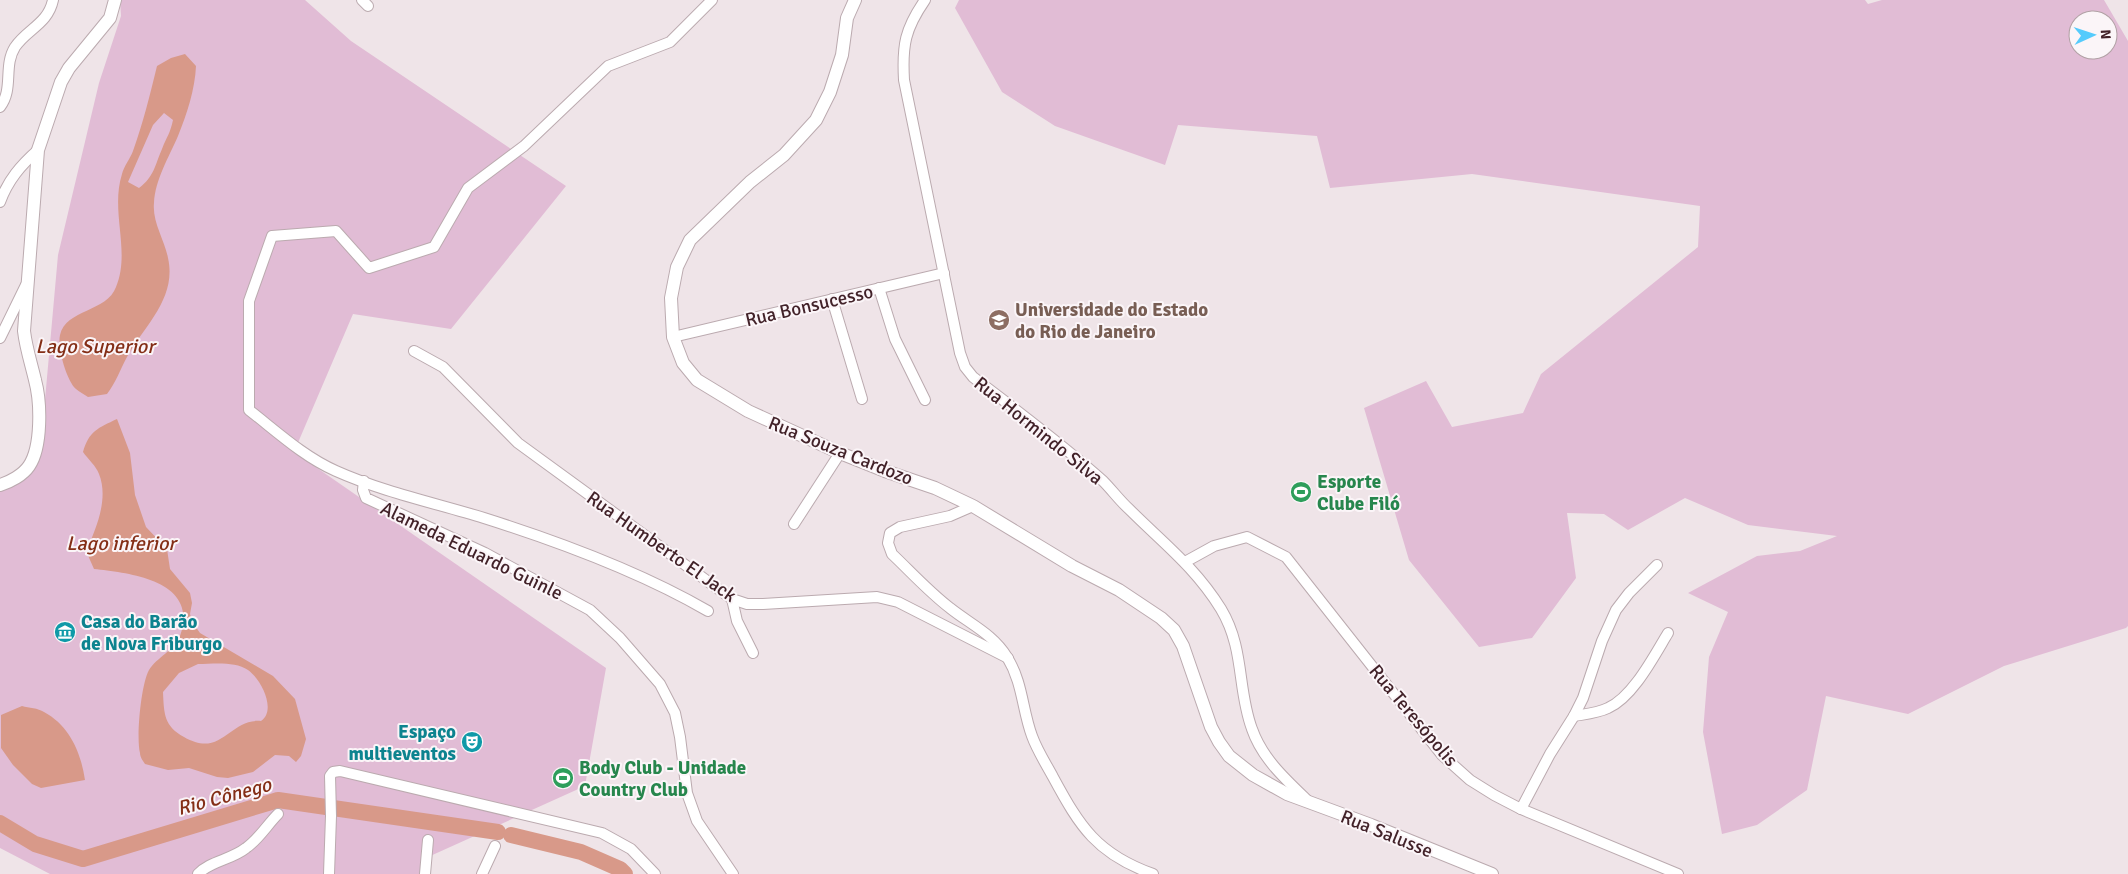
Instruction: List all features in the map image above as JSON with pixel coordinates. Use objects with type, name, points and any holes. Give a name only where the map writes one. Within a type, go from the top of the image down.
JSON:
[{"type":"street","points":[[0,107],[9,89],[10,63],[16,46],[51,12],[54,0]]},
{"type":"street","points":[[0,485],[28,468],[37,444],[39,410],[36,381],[26,346],[24,331],[38,150],[61,82],[68,68],[110,18],[115,0]]},
{"type":"street","name":"Alameda Eduardo Guinle","points":[[712,0],[670,42],[608,66],[524,146],[468,188],[434,247],[369,268],[336,231],[272,236],[249,301],[249,410],[326,466],[364,481],[363,490],[366,498],[485,553],[590,610],[620,638],[660,684],[675,713],[687,793],[697,821],[733,874]]},
{"type":"street","name":"Rua Souza Cardozo","points":[[855,0],[848,18],[842,55],[830,92],[816,120],[784,155],[750,182],[690,240],[677,267],[671,298],[674,337],[683,363],[697,380],[748,411],[840,453],[935,488],[973,506],[1072,566],[1119,590],[1161,618],[1174,630],[1183,646],[1211,727],[1229,756],[1253,775],[1286,794],[1310,802]]},
{"type":"street","name":"Rua Hormindo Silva","points":[[925,0],[906,34],[902,53],[904,80],[960,353],[965,367],[973,377],[1041,429],[1104,482],[1128,509],[1186,562],[1222,610],[1234,637],[1240,659],[1246,711],[1252,730],[1276,770],[1310,802]]},
{"type":"street","points":[[0,202],[5,189],[20,167],[38,150]]},
{"type":"street","name":"Rua Bonsucesso","points":[[674,337],[944,273]]},
{"type":"street","points":[[0,338],[27,284]]},
{"type":"street","points":[[879,288],[895,339],[925,400]]},
{"type":"street","points":[[832,299],[862,399]]},
{"type":"street","name":"Rua Humberto El Jack","points":[[414,351],[442,367],[518,443],[732,600],[747,604],[763,604],[877,597],[898,602],[1008,658]]},
{"type":"street","points":[[794,524],[840,453]]},
{"type":"street","points":[[364,481],[417,499],[484,518],[588,555],[683,596],[708,611]]},
{"type":"street","points":[[973,506],[950,516],[900,527],[890,533],[888,543],[892,554],[950,609],[995,640],[1008,658],[1021,686],[1032,738],[1065,798],[1092,838],[1116,858],[1150,874]]},
{"type":"street","name":"Rua Teresópolis","points":[[1186,562],[1214,546],[1248,537],[1286,558],[1442,755],[1470,780],[1522,809],[1678,874]]},
{"type":"street","points":[[1522,809],[1550,754],[1583,698],[1599,650],[1616,610],[1629,592],[1657,565]]},
{"type":"street","points":[[732,600],[737,621],[753,653]]},
{"type":"street","points":[[1574,716],[1597,712],[1609,708],[1620,701],[1642,674],[1668,633]]},
{"type":"street","points":[[329,874],[330,776],[333,772],[340,771],[602,833],[631,849],[655,874]]},
{"type":"street","name":"Rua Salusse","points":[[1310,802],[1492,874]]},
{"type":"street","points":[[198,874],[203,868],[233,857],[247,848],[278,814]]},
{"type":"street","points":[[425,874],[428,840]]},
{"type":"street","points":[[482,874],[495,846]]},
{"type":"shaded area","points":[[120,0],[305,0],[351,41],[566,186],[451,329],[353,314],[294,452],[606,668],[585,786],[428,857],[419,874],[50,874],[0,848],[0,489],[31,469],[43,422],[58,255],[99,83],[121,16]]},
{"type":"shaded area","points":[[959,0],[1865,0],[1868,4],[1882,0],[2104,0],[2110,10],[2068,10],[2068,60],[2118,60],[2118,24],[2128,41],[2128,626],[2004,666],[1908,714],[1826,696],[1807,790],[1757,825],[1722,834],[1703,732],[1709,657],[1728,612],[1688,593],[1757,556],[1800,551],[1837,536],[1748,525],[1685,498],[1628,530],[1604,514],[1567,513],[1576,578],[1532,638],[1479,647],[1409,560],[1364,408],[1426,381],[1452,427],[1523,413],[1541,374],[1698,247],[1700,206],[1472,174],[1330,188],[1317,136],[1178,125],[1165,165],[1055,126],[1002,92],[955,8]]},
{"type":"water","name":"Lago Superior","points":[[185,54],[196,66],[194,84],[187,110],[155,194],[155,217],[168,258],[170,272],[168,286],[158,310],[134,345],[107,394],[88,397],[76,389],[69,379],[61,356],[60,335],[64,326],[70,320],[104,301],[116,287],[122,260],[118,203],[122,174],[137,140],[157,66],[171,58]],"holes":[[[164,113],[173,120],[170,132],[148,180],[139,188],[128,182],[153,125]]]},
{"type":"water","name":"Lago inferior","points":[[117,419],[130,453],[135,495],[146,527],[167,549],[170,569],[190,593],[192,603],[190,614],[193,623],[200,633],[273,676],[295,699],[306,739],[301,756],[296,762],[289,756],[275,755],[253,772],[228,778],[217,777],[189,768],[168,770],[145,764],[142,759],[139,746],[139,724],[146,677],[152,665],[170,650],[177,641],[184,617],[180,603],[171,592],[158,583],[126,573],[94,569],[86,551],[100,514],[103,493],[98,471],[83,452],[88,439],[95,431]],"holes":[[[198,664],[237,665],[248,670],[262,687],[267,702],[268,710],[266,716],[261,721],[241,725],[217,741],[208,743],[197,743],[177,733],[166,719],[163,692],[179,673]]]},
{"type":"water","points":[[22,706],[42,711],[61,725],[77,750],[85,780],[41,788],[32,784],[13,765],[1,748],[1,715]]},
{"type":"waterway","name":"Rio Cônego","points":[[0,823],[35,844],[83,859],[278,800],[498,832]]},
{"type":"waterway","name":"Rio Cônego","points":[[511,835],[581,852],[620,869],[625,874]]},
{"type":"place","name":"Universidade do Estado do Rio de Janeiro","points":[[999,320]]},
{"type":"place","name":"Esporte Clube Filó","points":[[1301,492]]},
{"type":"place","name":"Casa do Barão de Nova Friburgo","points":[[65,632]]},
{"type":"place","name":"Espaço multieventos","points":[[472,742]]},
{"type":"place","name":"Body Club - Unidade Country Club","points":[[563,778]]}]
